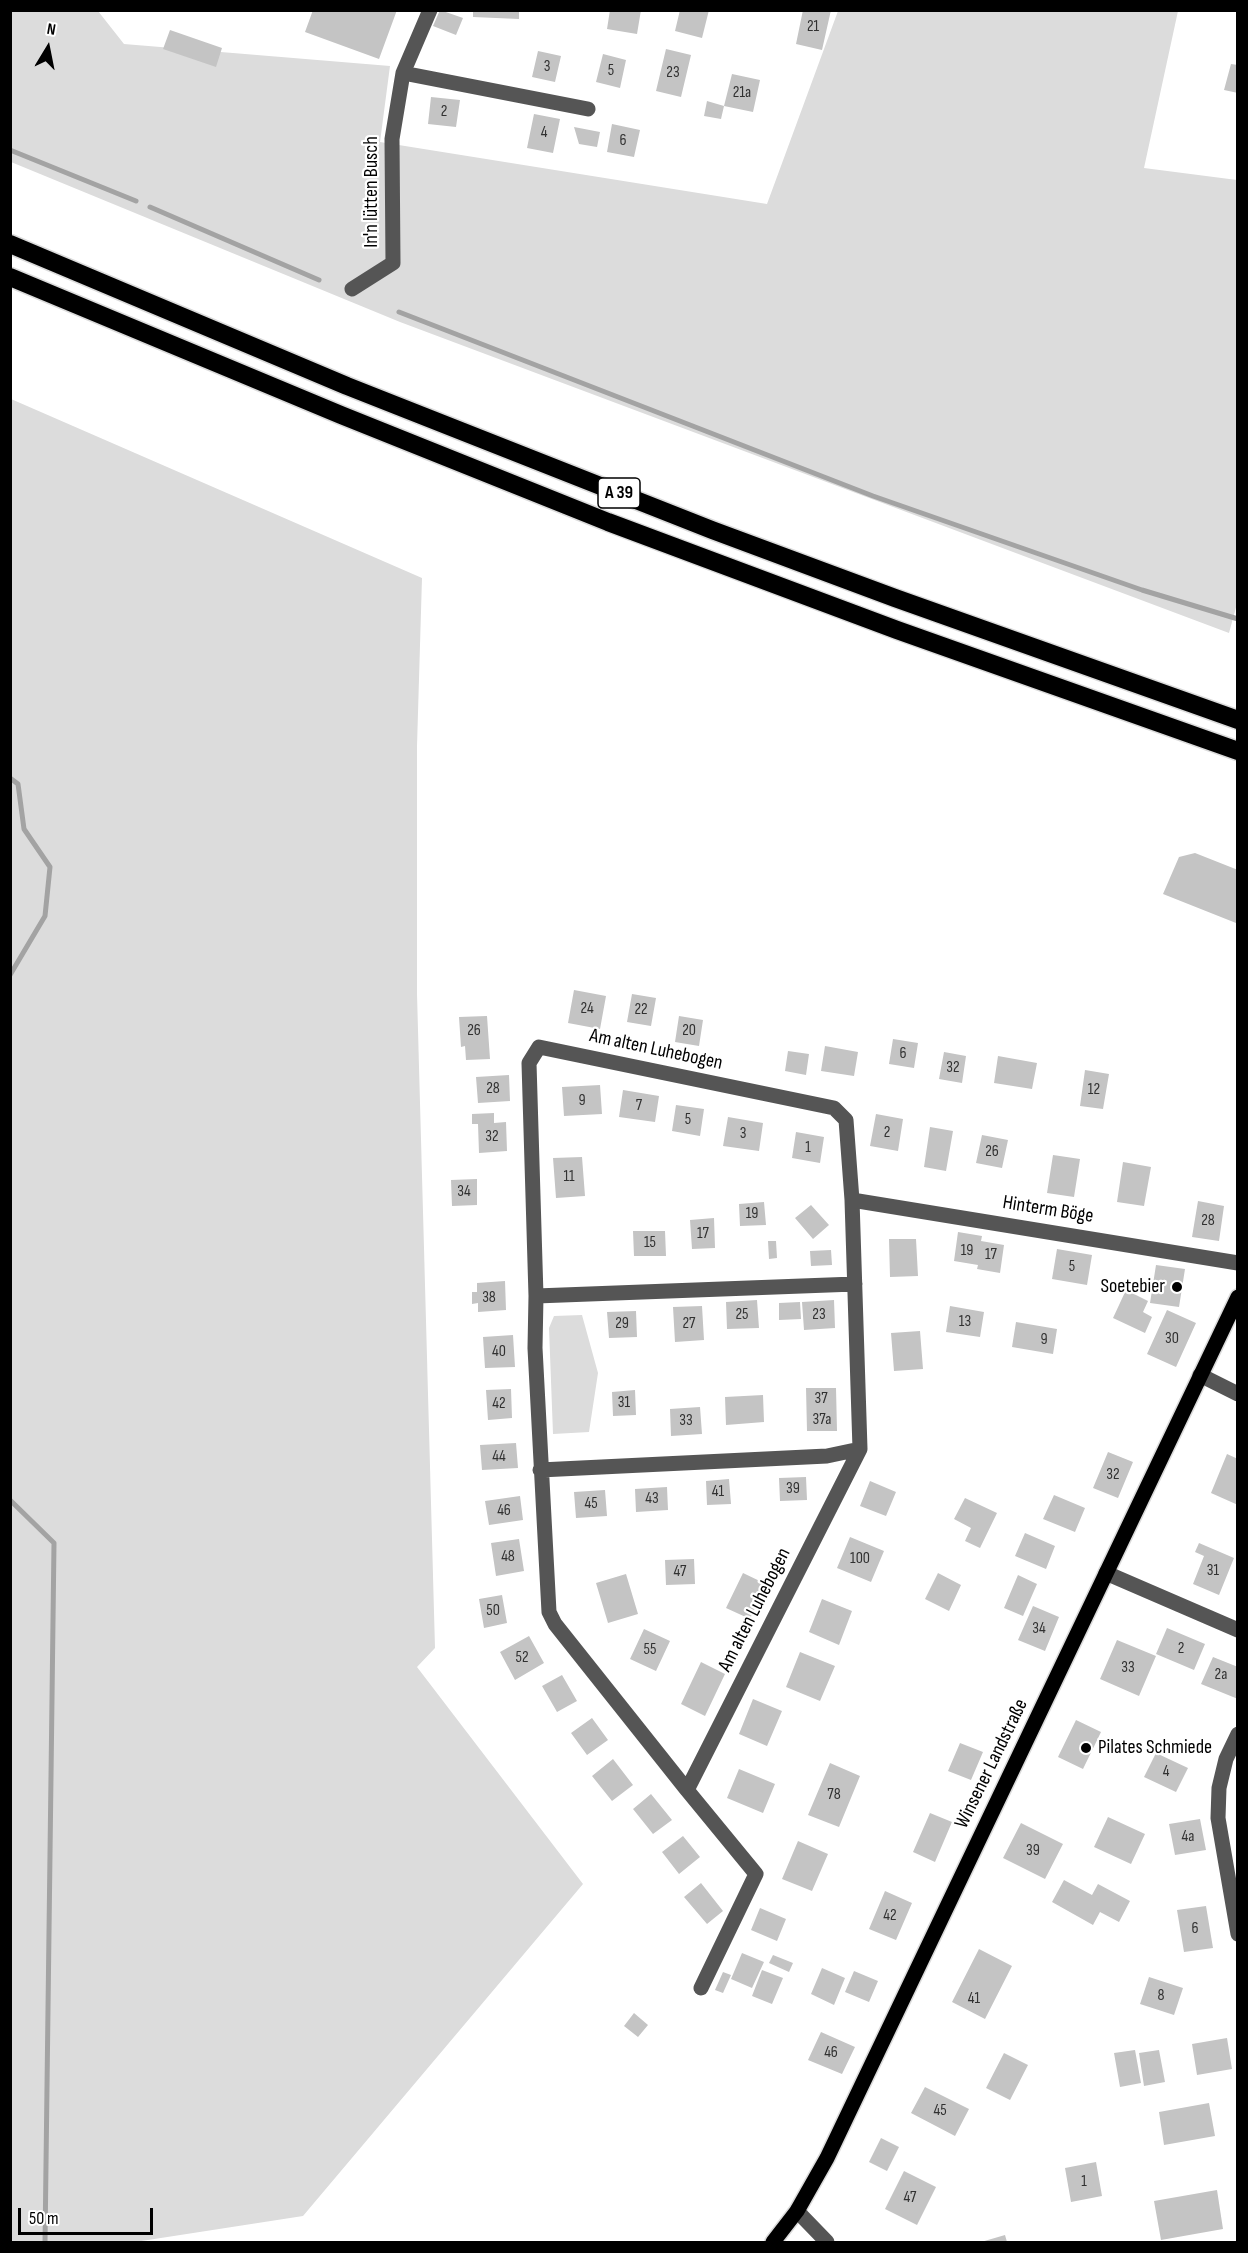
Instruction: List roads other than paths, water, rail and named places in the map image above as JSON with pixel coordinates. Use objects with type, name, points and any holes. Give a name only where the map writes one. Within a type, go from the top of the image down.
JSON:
[{"type":"highway","name":"A 39","points":[[10,244],[358,391],[680,517],[906,602],[1238,720]]},
{"type":"highway","name":"A 39","points":[[10,276],[332,411],[608,522],[897,630],[1238,751]]},
{"type":"main road","name":"Winsener Landstraße","points":[[773,2242],[797,2211],[832,2148],[1238,1297]]},
{"type":"street","name":"In'n lütten Busch","points":[[352,289],[393,262],[392,139],[403,73],[430,10]]},
{"type":"street","points":[[403,73],[588,109]]},
{"type":"street","name":"Am alten Luhebogen","points":[[687,1790],[860,1449],[852,1200],[846,1120],[834,1108],[539,1047],[529,1063],[536,1296],[535,1348],[549,1612],[555,1624],[687,1790],[756,1874],[700,1988]]},
{"type":"street","name":"Hinterm Böge","points":[[852,1200],[1238,1263]]},
{"type":"street","points":[[536,1296],[855,1284]]},
{"type":"street","points":[[1200,1375],[1238,1394]]},
{"type":"street","points":[[540,1470],[827,1456],[860,1449]]},
{"type":"street","points":[[1106,1574],[1238,1630]]},
{"type":"street","points":[[1238,1734],[1226,1760],[1220,1788],[1218,1818],[1238,1934]]},
{"type":"street","points":[[797,2211],[827,2242]]},
{"type":"waterway","points":[[10,150],[136,201]]},
{"type":"waterway","points":[[150,207],[319,280]]},
{"type":"waterway","points":[[399,312],[873,496],[1142,590],[1238,619]]},
{"type":"waterway","points":[[10,778],[18,784],[24,829],[50,867],[45,916],[10,975]]},
{"type":"waterway","points":[[10,1500],[54,1543],[45,2242]]},
{"type":"place","name":"Soetebier","points":[[1177,1287]]},
{"type":"place","name":"Pilates Schmiede","points":[[1086,1748]]}]
